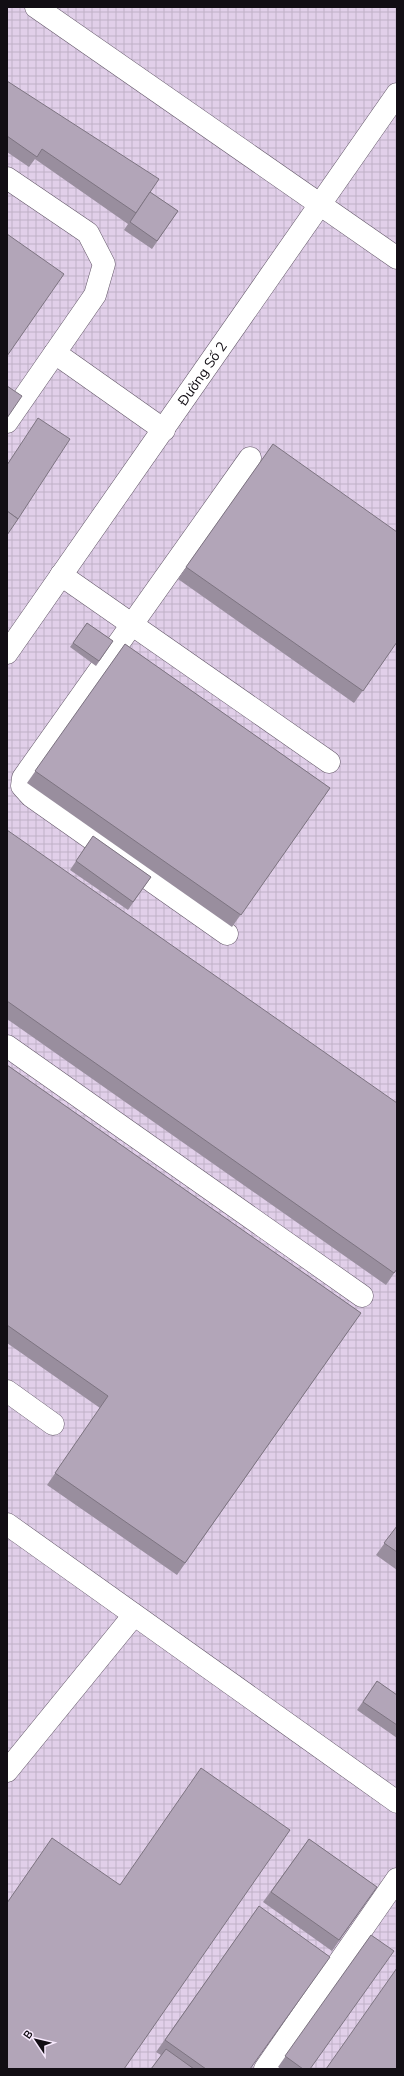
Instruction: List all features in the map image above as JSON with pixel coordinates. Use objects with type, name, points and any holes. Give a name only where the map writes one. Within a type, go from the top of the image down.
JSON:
[{"type":"street","points":[[36,7],[397,258]]},
{"type":"street","name":"Đường Số 2","points":[[7,653],[397,94]]},
{"type":"street","points":[[7,178],[88,233],[104,264],[95,295],[7,422]]},
{"type":"street","points":[[55,353],[164,430]]},
{"type":"street","points":[[227,934],[31,796],[22,786],[23,778],[250,458]]},
{"type":"street","points":[[62,575],[329,762]]},
{"type":"street","points":[[7,1046],[362,1296]]},
{"type":"street","points":[[7,1391],[53,1424]]},
{"type":"street","points":[[7,1524],[397,1802]]},
{"type":"street","points":[[7,1771],[134,1614]]},
{"type":"street","points":[[265,2069],[397,1879]]},
{"type":"shaded area","points":[[7,7],[397,7],[397,2069],[7,2069]]},
{"type":"building","points":[[7,81],[159,179],[136,213],[42,149],[37,157],[7,136]]},
{"type":"building","points":[[150,192],[178,211],[157,241],[130,222]]},
{"type":"building","points":[[7,234],[64,274],[7,356]]},
{"type":"building","points":[[7,386],[22,396],[7,418]]},
{"type":"building","points":[[38,418],[70,439],[18,519],[7,511],[7,465]]},
{"type":"building","points":[[273,444],[397,532],[397,642],[363,691],[186,567]]},
{"type":"building","points":[[7,511],[18,519],[7,535]]},
{"type":"building","points":[[87,623],[113,641],[99,661],[73,643]]},
{"type":"building","points":[[125,644],[330,788],[241,915],[35,771]]},
{"type":"building","points":[[7,830],[397,1103],[397,1269],[394,1273],[7,1001]]},
{"type":"building","points":[[93,836],[151,877],[133,902],[76,861]]},
{"type":"building","points":[[7,1065],[361,1313],[185,1563],[55,1473],[108,1396],[7,1325]]},
{"type":"building","points":[[397,1526],[397,1552],[384,1543]]},
{"type":"building","points":[[377,1681],[397,1695],[397,1725],[363,1702]]},
{"type":"building","points":[[201,1768],[290,1830],[124,2069],[7,2069],[7,1903],[52,1838],[120,1885]]},
{"type":"building","points":[[309,1839],[377,1887],[339,1940],[271,1892]]},
{"type":"building","points":[[259,1906],[330,1957],[250,2069],[206,2069],[165,2040]]},
{"type":"building","points":[[371,1935],[394,1951],[310,2069],[303,2069],[285,2056]]},
{"type":"building","points":[[397,1968],[397,2069],[326,2069]]},
{"type":"building","points":[[166,2049],[194,2069],[151,2069]]}]
